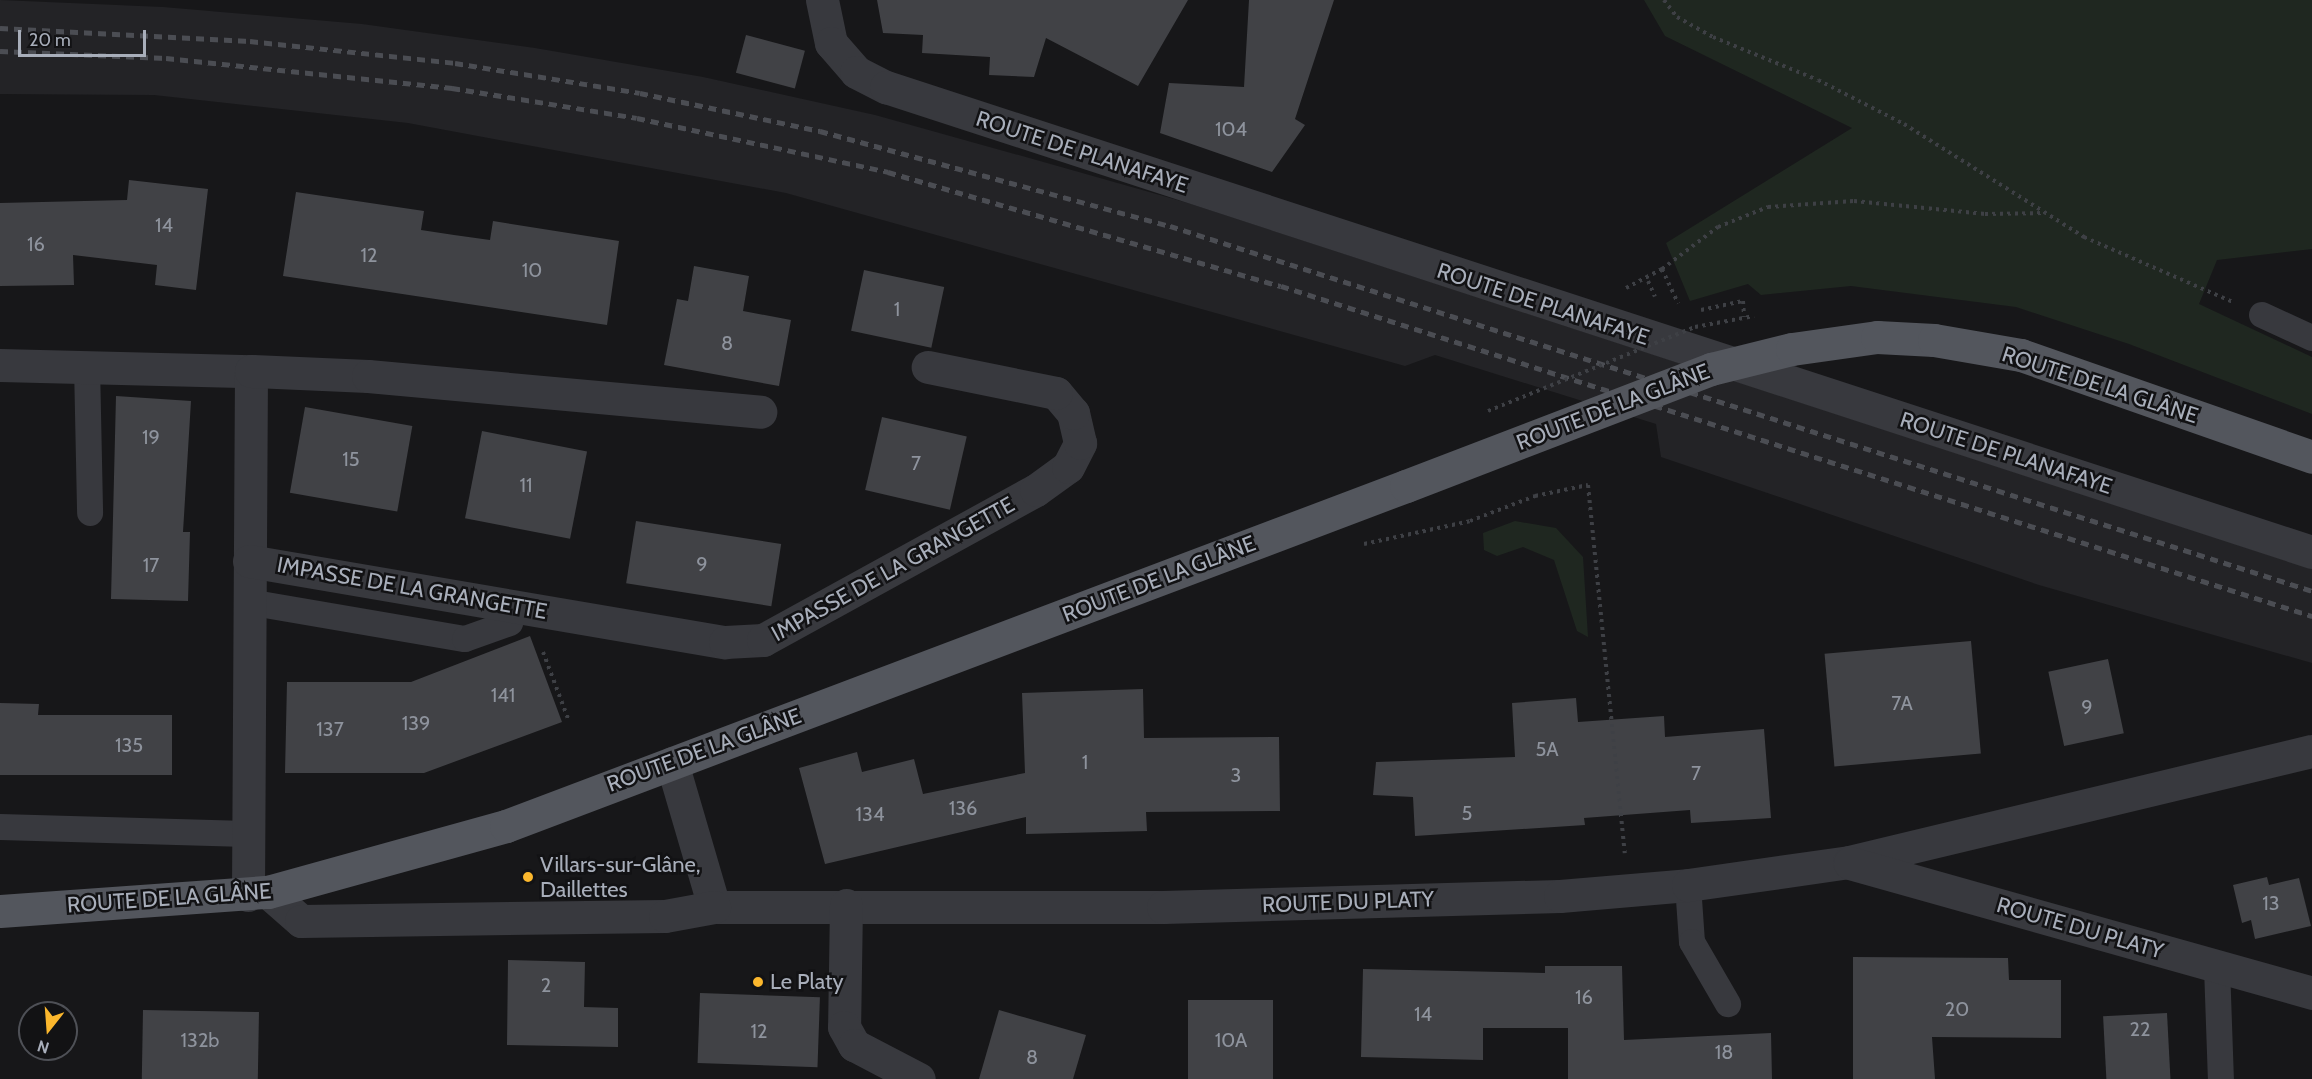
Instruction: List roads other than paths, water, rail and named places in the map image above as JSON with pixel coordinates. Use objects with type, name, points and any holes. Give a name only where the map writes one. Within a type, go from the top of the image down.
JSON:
[{"type":"main road","name":"ROUTE DE LA GLÂNE","points":[[0,911],[258,894],[506,826],[1711,369],[1792,349],[1877,338],[1934,340],[2020,355],[2312,457]]},
{"type":"street","name":"ROUTE DE PLANAFAYE","points":[[822,0],[831,43],[856,72],[886,87],[1575,315],[2312,552]]},
{"type":"street","points":[[0,364],[87,365],[368,376],[760,412]]},
{"type":"street","name":"IMPASSE DE LA GRANGETTE","points":[[249,561],[725,642],[763,640],[1036,490],[1068,467],[1080,443],[1073,413],[1056,393],[928,367]]},
{"type":"street","name":"IMPASSE DE LA GRANGETTE","points":[[251,371],[247,834],[258,894]]},
{"type":"street","name":"ROUTE DU PLATY","points":[[258,894],[301,921],[664,916],[714,907],[846,904],[1163,907],[1560,896],[1688,885],[1849,862],[2312,751]]},
{"type":"street","points":[[672,763],[714,907]]},
{"type":"street","name":"ROUTE DU PLATY","points":[[1849,862],[2312,993]]},
{"type":"street","points":[[846,904],[844,1027],[854,1045],[919,1079]]},
{"type":"lane","points":[[2262,315],[2312,338]]},
{"type":"lane","points":[[87,365],[90,513]]},
{"type":"lane","points":[[248,602],[465,639],[510,623]]},
{"type":"lane","points":[[0,827],[247,834]]},
{"type":"lane","points":[[1688,885],[1692,942],[1728,1004]]},
{"type":"lane","points":[[2217,966],[2221,1079]]},
{"type":"railway","points":[[0,28],[250,41],[455,63],[640,93],[820,131],[1170,226],[2312,591]]},
{"type":"railway","points":[[0,51],[166,58],[452,88],[637,118],[888,172],[1281,286],[2312,616]]},
{"type":"place","name":"Villars-sur-Glâne, Daillettes","points":[[528,877]]},
{"type":"place","name":"Le Platy","points":[[758,982]]}]
